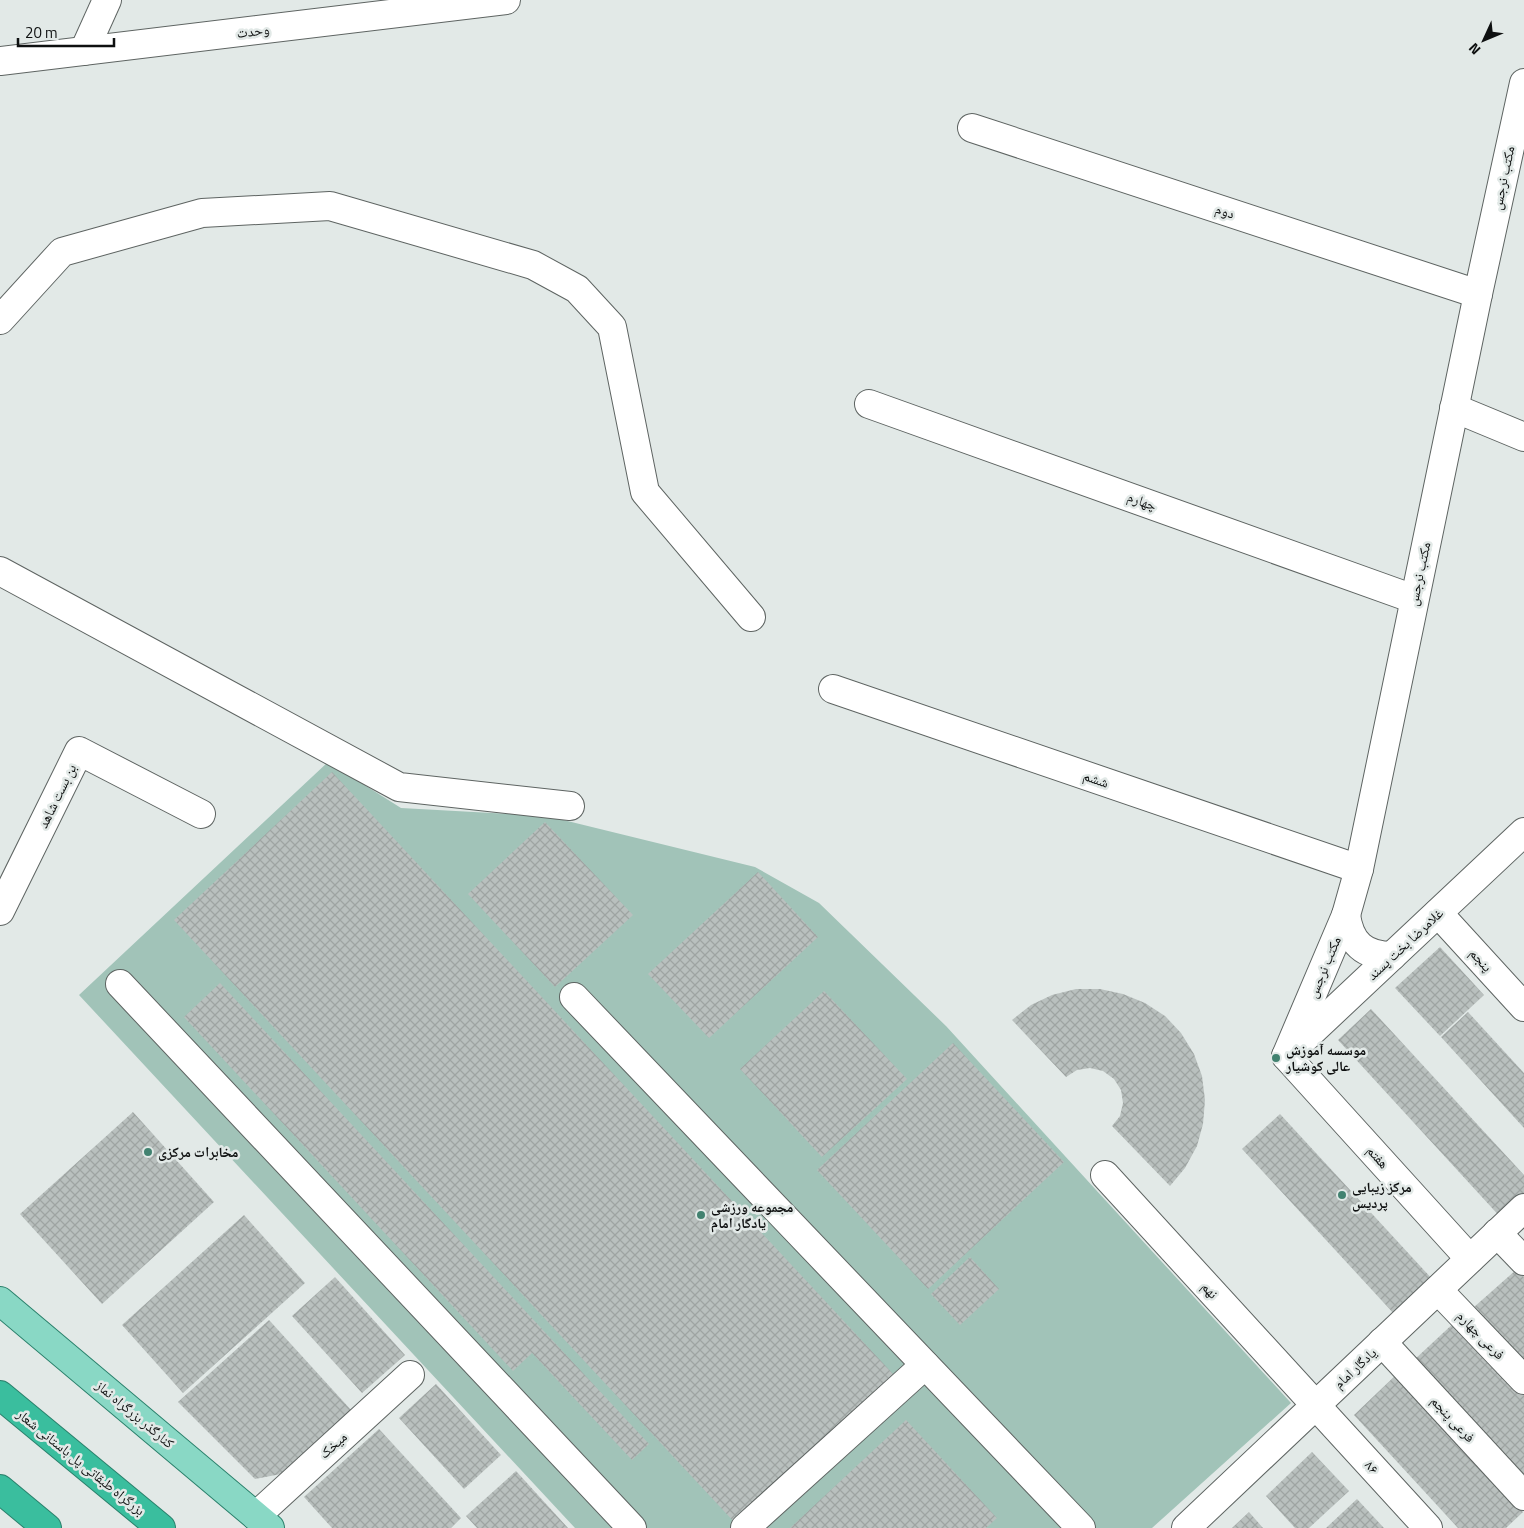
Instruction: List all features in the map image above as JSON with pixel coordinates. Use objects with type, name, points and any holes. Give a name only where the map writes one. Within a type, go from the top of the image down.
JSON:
[{"type":"highway","name":"بزرگراه طبقاتی پل باستانی شعار","points":[[0,1395],[162,1528]]},
{"type":"highway","points":[[0,1489],[47,1528]]},
{"type":"main road","name":"کنارگذر بزرگراه نماز","points":[[1,1302],[263,1522]]},
{"type":"street","points":[[84,51],[107,0]]},
{"type":"street","name":"وحدت","points":[[0,61],[506,0]]},
{"type":"street","name":"مکتب نرجس","points":[[1286,1056],[1346,915],[1359,869],[1454,408],[1524,83]]},
{"type":"street","name":"دوم","points":[[972,128],[1478,294]]},
{"type":"street","points":[[0,320],[62,252],[202,213],[330,206],[533,264],[577,289],[612,327],[645,492],[751,617]]},
{"type":"street","name":"چهارم","points":[[869,404],[1414,599]]},
{"type":"street","points":[[1454,408],[1524,437]]},
{"type":"street","points":[[0,570],[399,787],[570,806]]},
{"type":"street","name":"ششم","points":[[833,689],[1359,869]]},
{"type":"street","name":"بن بست شاهد","points":[[0,911],[79,750],[201,814]]},
{"type":"street","name":"غلامرضا بخت پسند","points":[[1286,1056],[1524,832]]},
{"type":"street","name":"پنجم","points":[[1438,913],[1524,1007]]},
{"type":"street","points":[[1346,915],[1352,938],[1360,947],[1380,956],[1392,956]]},
{"type":"street","points":[[120,984],[632,1528]]},
{"type":"street","points":[[574,997],[1081,1528]]},
{"type":"street","name":"هفتم","points":[[1286,1056],[1470,1259]]},
{"type":"street","name":"نهم","points":[[1105,1175],[1315,1405]]},
{"type":"street","name":"یادگار امام","points":[[1186,1528],[1524,1208]]},
{"type":"street","points":[[1497,1233],[1524,1261]]},
{"type":"street","name":"فرعی چهارم","points":[[1438,1290],[1524,1380]]},
{"type":"street","name":"فرعی پنجم","points":[[1382,1342],[1524,1496]]},
{"type":"street","points":[[746,1528],[925,1365]]},
{"type":"street","name":"میخک","points":[[263,1522],[410,1375]]},
{"type":"street","name":"۸۶","points":[[1315,1405],[1428,1528]]},
{"type":"green space","name":"مجموعه ورزشی یادگار امام","points":[[328,762],[401,808],[547,816],[755,867],[819,903],[946,1026],[1291,1403],[1152,1528],[575,1528],[79,995]]},
{"type":"building","points":[[332,772],[895,1376],[736,1524],[174,920]]},
{"type":"building","points":[[545,822],[633,915],[555,987],[468,894]]},
{"type":"building","points":[[758,872],[818,937],[709,1038],[648,974]]},
{"type":"building","points":[[1440,947],[1484,995],[1440,1036],[1395,988]]},
{"type":"building","points":[[220,983],[649,1444],[632,1460],[532,1353],[513,1371],[184,1017]]},
{"type":"building","points":[[1076,989],[1100,989],[1123,994],[1145,1003],[1165,1016],[1181,1033],[1194,1054],[1202,1076],[1205,1100],[1203,1124],[1197,1146],[1185,1168],[1170,1186],[1112,1126],[1120,1116],[1123,1103],[1121,1090],[1114,1079],[1103,1071],[1090,1068],[1077,1070],[1066,1077],[1012,1020],[1031,1005],[1052,995]]},
{"type":"building","points":[[824,991],[907,1079],[822,1157],[740,1069]]},
{"type":"building","points":[[1371,1009],[1524,1175],[1524,1200],[1503,1220],[1338,1040]]},
{"type":"building","points":[[1468,1012],[1524,1073],[1524,1128],[1441,1037]]},
{"type":"building","points":[[953,1043],[1064,1162],[928,1289],[817,1170]]},
{"type":"building","points":[[133,1112],[214,1202],[102,1304],[20,1214]]},
{"type":"building","points":[[1280,1114],[1434,1281],[1396,1316],[1242,1149]]},
{"type":"building","points":[[244,1215],[305,1283],[183,1393],[122,1325]]},
{"type":"building","points":[[970,1257],[999,1289],[960,1325],[931,1294]]},
{"type":"building","points":[[1517,1269],[1524,1277],[1524,1364],[1473,1308]]},
{"type":"building","points":[[335,1277],[405,1355],[362,1393],[292,1316]]},
{"type":"building","points":[[269,1320],[352,1411],[281,1474],[255,1479],[178,1402]]},
{"type":"building","points":[[1457,1320],[1524,1393],[1524,1481],[1414,1360]]},
{"type":"building","points":[[1397,1374],[1523,1512],[1506,1528],[1458,1528],[1354,1415]]},
{"type":"building","points":[[436,1384],[501,1455],[464,1489],[399,1418]]},
{"type":"building","points":[[906,1420],[997,1518],[986,1528],[790,1528]]},
{"type":"building","points":[[379,1429],[461,1518],[451,1528],[332,1528],[304,1497]]},
{"type":"building","points":[[1312,1452],[1349,1491],[1309,1528],[1295,1528],[1266,1496]]},
{"type":"building","points":[[516,1471],[568,1528],[477,1528],[466,1516]]},
{"type":"building","points":[[1357,1499],[1384,1528],[1326,1528]]},
{"type":"building","points":[[1249,1512],[1263,1528],[1232,1528]]},
{"type":"place","name":"موسسه آموزش عالی کوشیار","points":[[1276,1058]]},
{"type":"place","name":"مخابرات مرکزی","points":[[148,1152]]},
{"type":"place","name":"مرکز زیبایی پردیس","points":[[1342,1195]]},
{"type":"place","name":"مجموعه ورزشی یادگار امام","points":[[701,1215]]}]
